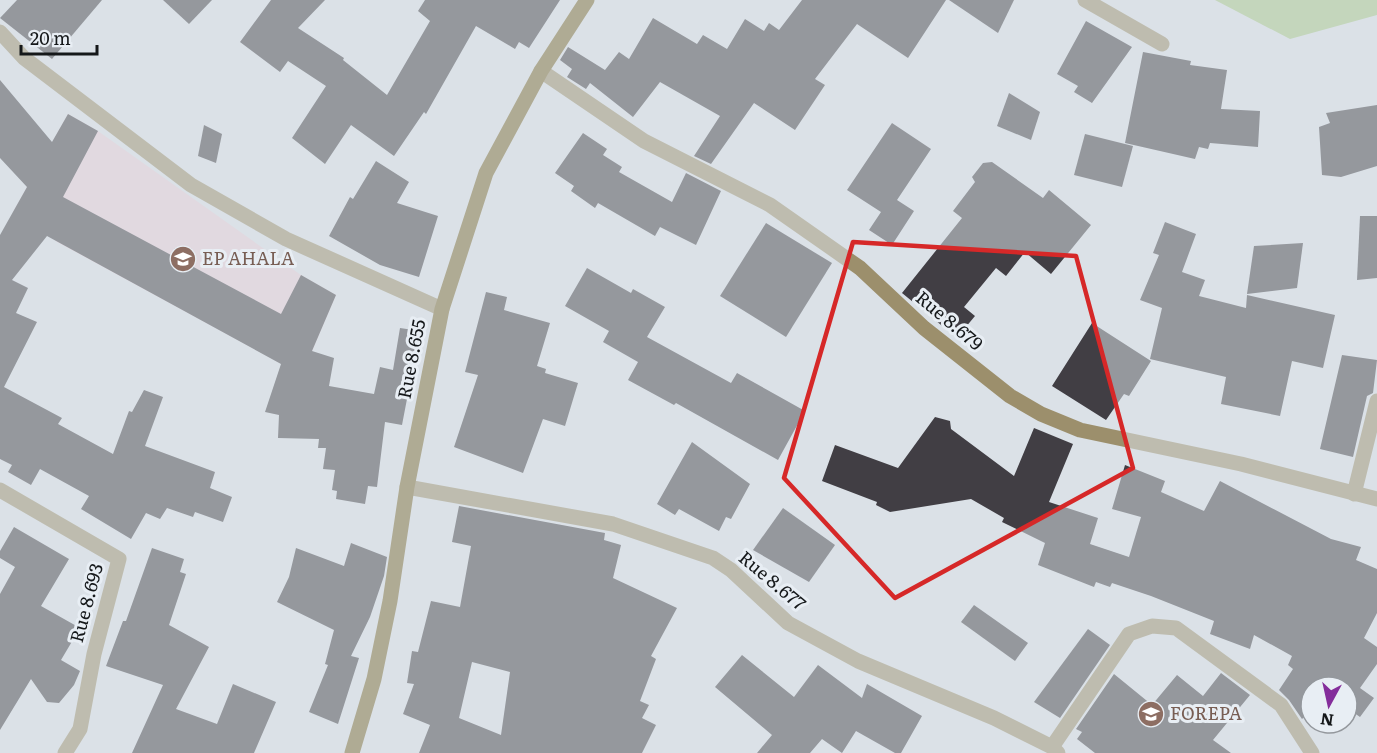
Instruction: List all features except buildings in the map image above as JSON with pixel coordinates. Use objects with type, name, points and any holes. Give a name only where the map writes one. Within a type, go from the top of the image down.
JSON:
[{"type":"street","name":"Rue 8.655","points":[[352,753],[374,679],[390,601],[407,487],[442,309],[486,173],[541,71],[587,0]]},
{"type":"street","points":[[1084,0],[1162,44]]},
{"type":"street","points":[[0,32],[24,58],[191,184],[286,239],[442,309]]},
{"type":"street","name":"Rue 8.679","points":[[541,71],[644,141],[770,206],[860,268],[924,328],[1010,396],[1041,414],[1080,430],[1241,464],[1377,499]]},
{"type":"street","points":[[1354,494],[1377,401]]},
{"type":"street","name":"Rue 8.677","points":[[407,487],[613,524],[713,558],[731,570],[788,623],[858,661],[994,718],[1055,750]]},
{"type":"street","name":"Rue 8.693","points":[[0,490],[119,559],[94,654],[80,729],[65,753]]},
{"type":"street","points":[[1055,750],[1129,634],[1152,626],[1176,628],[1281,705],[1312,753]]},
{"type":"highlighted area","points":[[853,242],[1076,256],[1133,468],[895,598],[784,478]]},
{"type":"shaded area","name":"EP AHALA","points":[[68,114],[98,131],[301,275],[336,295],[302,375],[57,242],[45,231],[13,212]]},
{"type":"green space","points":[[1215,0],[1377,0],[1377,15],[1290,39]]},
{"type":"place","name":"EP AHALA","points":[[183,259]]},
{"type":"place","name":"FOREPA","points":[[1151,714]]}]
